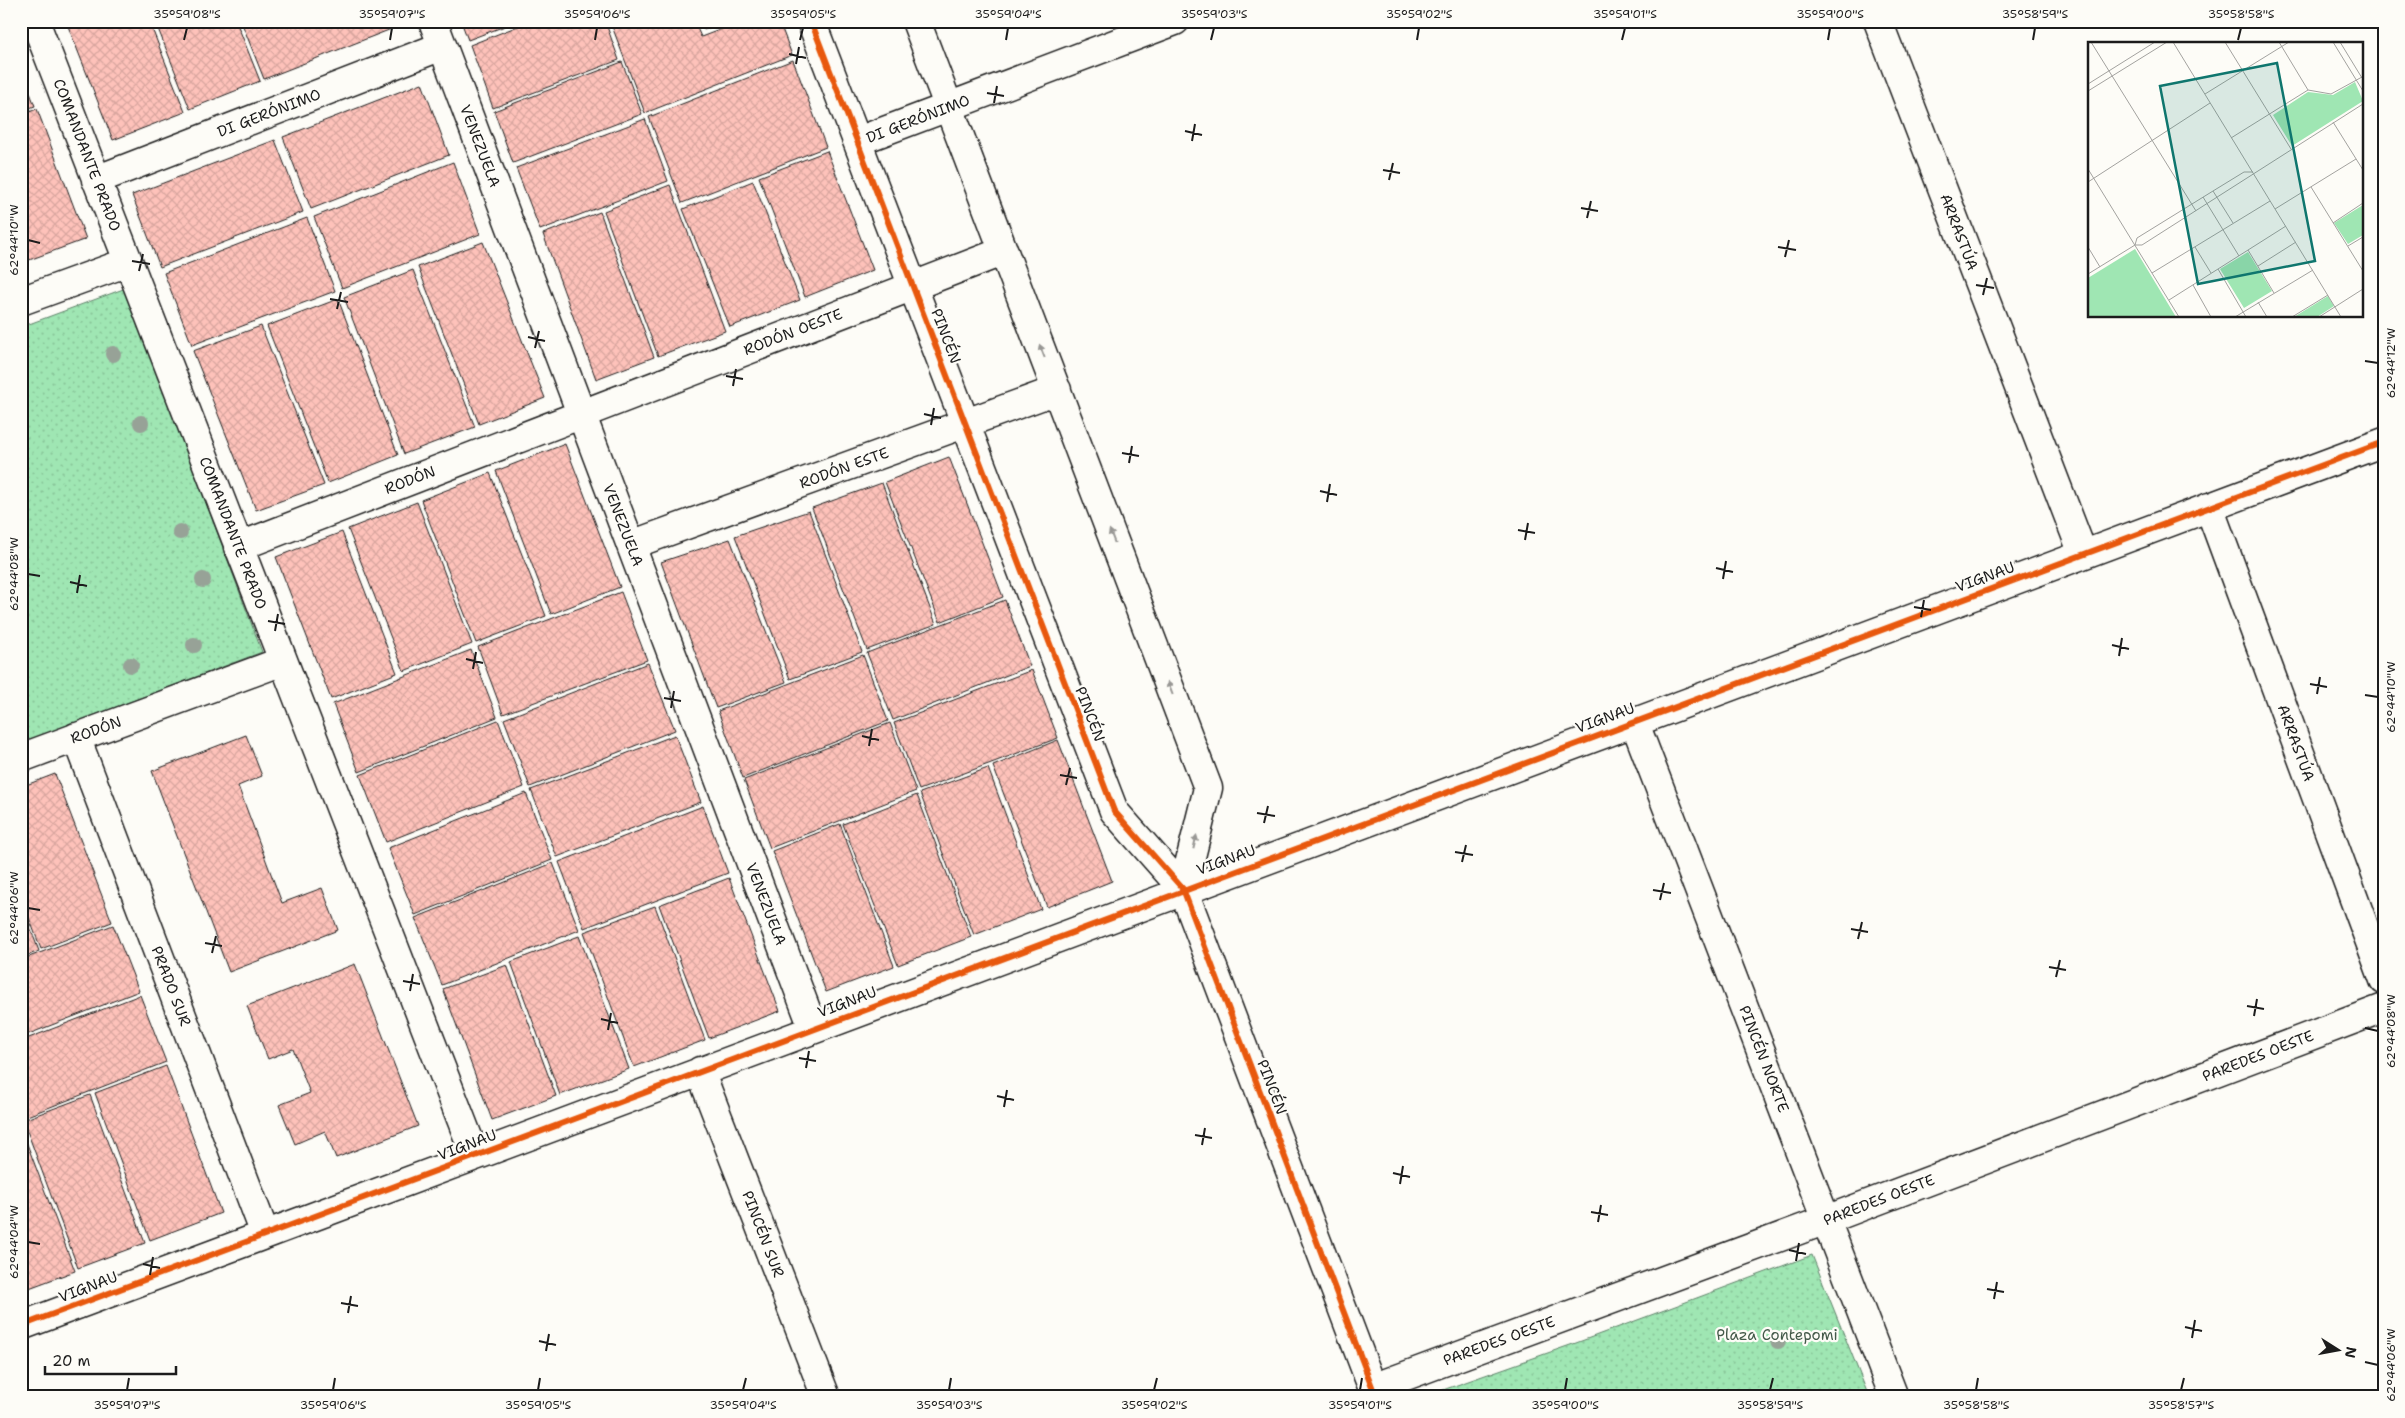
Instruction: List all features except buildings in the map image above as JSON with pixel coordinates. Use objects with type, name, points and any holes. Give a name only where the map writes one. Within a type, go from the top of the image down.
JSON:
[{"type":"street","name":"COMANDANTE PRADO","points":[[35,21],[475,1156]]},
{"type":"street","name":"PINCÉN","points":[[811,21],[1114,811],[1184,889],[1374,1392]]},
{"type":"street","points":[[916,21],[1208,788],[1184,889]]},
{"type":"street","name":"DI GERÓNIMO","points":[[858,141],[1175,21]]},
{"type":"street","name":"ARRASTÚA","points":[[1878,21],[2083,554]]},
{"type":"street","name":"DI GERÓNIMO","points":[[96,180],[438,33]]},
{"type":"street","name":"VENEZUELA","points":[[438,33],[813,1028]]},
{"type":"street","name":"RODÓN OESTE","points":[[582,414],[1004,251]]},
{"type":"street","points":[[21,301],[128,262]]},
{"type":"street","name":"RODÓN ESTE","points":[[631,545],[1056,390]]},
{"type":"street","name":"RODÓN","points":[[238,547],[582,414]]},
{"type":"street","name":"VIGNAU","points":[[21,1326],[1184,889],[2384,442]]},
{"type":"street","name":"ARRASTÚA","points":[[2209,507],[2384,980]]},
{"type":"street","name":"RODÓN","points":[[21,758],[283,661]]},
{"type":"street","name":"PINCÉN NORTE","points":[[1634,721],[1894,1397]]},
{"type":"street","name":"PRADO SUR","points":[[76,737],[265,1234]]},
{"type":"street","name":"PAREDES OESTE","points":[[1374,1392],[2384,1008]]},
{"type":"street","name":"PINCÉN SUR","points":[[700,1071],[826,1397]]},
{"type":"green space","points":[[126,288],[262,652],[21,743],[21,327]]},
{"type":"green space","name":"Plaza Contepomi","points":[[1812,1255],[1869,1397],[1423,1397],[1576,1343]]},
{"type":"cycle path","points":[[811,21],[1114,811],[1183,889],[1376,1397]]},
{"type":"cycle path","points":[[21,1326],[2384,442]]}]
